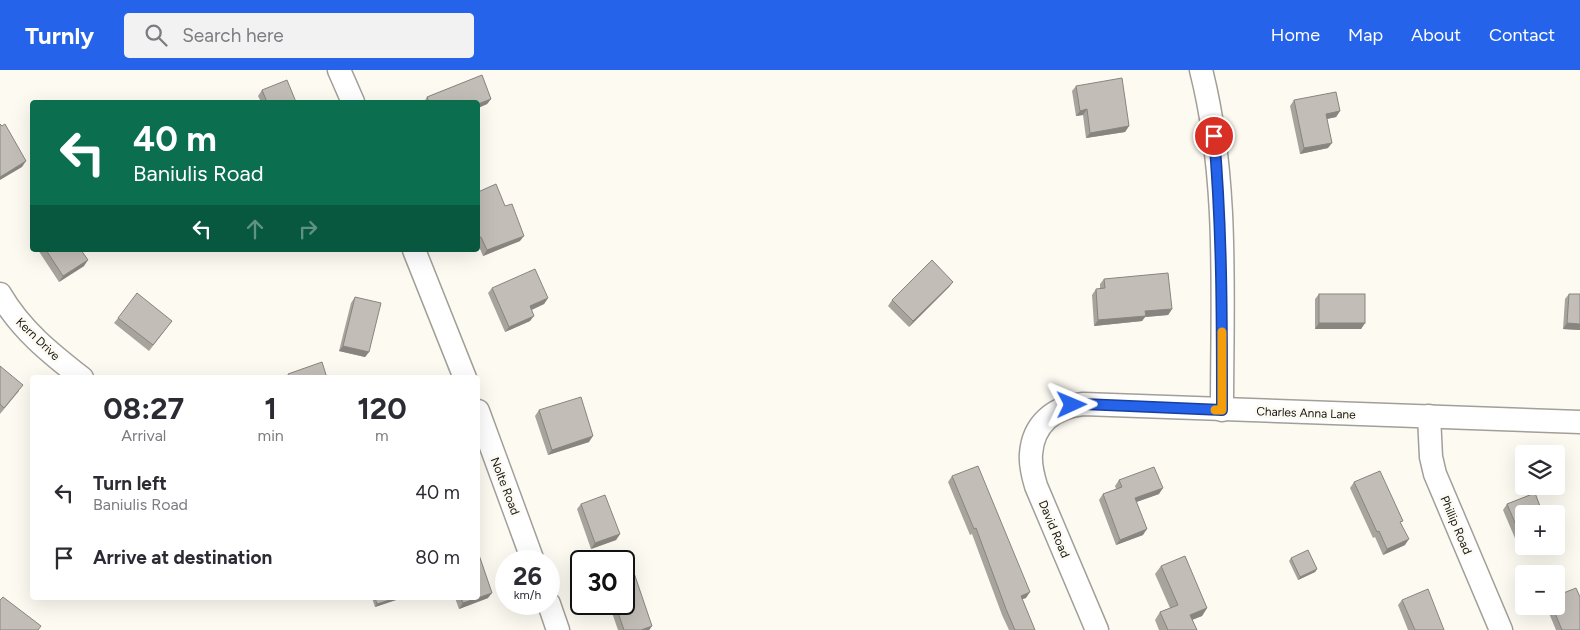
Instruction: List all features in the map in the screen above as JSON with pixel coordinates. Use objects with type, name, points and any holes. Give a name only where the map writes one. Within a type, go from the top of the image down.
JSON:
[{"type":"street","points":[[339,70],[352,100]]},
{"type":"street","points":[[1201,70],[1214,136],[1219,188],[1222,260],[1222,410]]},
{"type":"street","points":[[415,252],[464,375]]},
{"type":"street","name":"Kern Drive","points":[[0,294],[26,331],[78,375]]},
{"type":"street","name":"Charles Anna Lane","points":[[1040,426],[1053,413],[1072,405],[1083,404],[1580,422]]},
{"type":"street","name":"Nolte Road","points":[[480,416],[529,550]]},
{"type":"street","name":"Phillip Road","points":[[1429,416],[1431,457],[1435,474],[1501,630]]},
{"type":"street","name":"David Road","points":[[1040,426],[1030,456],[1036,486],[1097,630]]},
{"type":"street","points":[[553,615],[558,630]]},
{"type":"building","points":[[482,75],[491,99],[480,103],[480,100],[428,100],[427,97]]},
{"type":"building","points":[[1122,78],[1129,126],[1090,133],[1087,109],[1080,111],[1076,86]]},
{"type":"building","points":[[287,80],[295,100],[266,100],[262,90]]},
{"type":"building","points":[[1336,92],[1340,111],[1326,114],[1332,143],[1304,148],[1294,100]]},
{"type":"building","points":[[0,124],[2,126],[5,124],[26,161],[0,177]]},
{"type":"building","points":[[496,184],[505,206],[512,204],[524,236],[487,250],[480,237],[480,191]]},
{"type":"building","points":[[47,252],[82,252],[88,260],[63,276]]},
{"type":"building","points":[[932,260],[953,282],[913,321],[892,300]]},
{"type":"building","points":[[535,269],[548,298],[530,306],[534,316],[509,327],[492,288]]},
{"type":"building","points":[[1168,273],[1172,309],[1145,311],[1146,316],[1098,320],[1096,289],[1105,288],[1104,279]]},
{"type":"building","points":[[137,293],[172,321],[153,345],[118,318]]},
{"type":"building","points":[[1319,294],[1365,294],[1365,323],[1319,323]]},
{"type":"building","points":[[1569,294],[1580,294],[1580,324],[1567,323]]},
{"type":"building","points":[[355,297],[381,303],[369,352],[343,346]]},
{"type":"building","points":[[322,362],[326,375],[288,375]]},
{"type":"building","points":[[0,366],[23,385],[4,408],[0,404]]},
{"type":"building","points":[[581,397],[593,436],[552,450],[539,410]]},
{"type":"building","points":[[978,466],[1030,592],[1021,596],[1035,630],[1015,630],[976,528],[974,529],[952,476]]},
{"type":"building","points":[[1154,467],[1163,488],[1135,498],[1147,529],[1120,540],[1103,494],[1122,487],[1119,480]]},
{"type":"building","points":[[1380,471],[1403,521],[1400,522],[1409,539],[1387,549],[1354,482]]},
{"type":"building","points":[[605,495],[620,534],[595,543],[581,504]]},
{"type":"building","points":[[1530,495],[1536,495],[1540,505],[1515,505],[1515,523],[1507,504]]},
{"type":"building","points":[[1308,550],[1317,569],[1300,577],[1291,558]]},
{"type":"building","points":[[1185,556],[1207,608],[1190,615],[1197,630],[1168,630],[1160,612],[1178,605],[1161,566]]},
{"type":"building","points":[[480,558],[492,593],[480,597]]},
{"type":"building","points":[[635,576],[652,626],[641,630],[624,630],[619,615],[635,615]]},
{"type":"building","points":[[1576,588],[1580,597],[1580,630],[1562,630],[1556,615],[1565,615],[1565,592]]},
{"type":"building","points":[[1428,589],[1444,630],[1415,630],[1402,600]]},
{"type":"building","points":[[3,597],[41,626],[38,630],[0,630],[0,600]]},
{"type":"building","points":[[376,600],[390,600],[377,604]]},
{"type":"slow traffic","points":[[1215,410],[1222,410],[1222,332]]},
{"type":"route","points":[[1072,405],[1222,410],[1222,260],[1219,188],[1214,136]]}]
